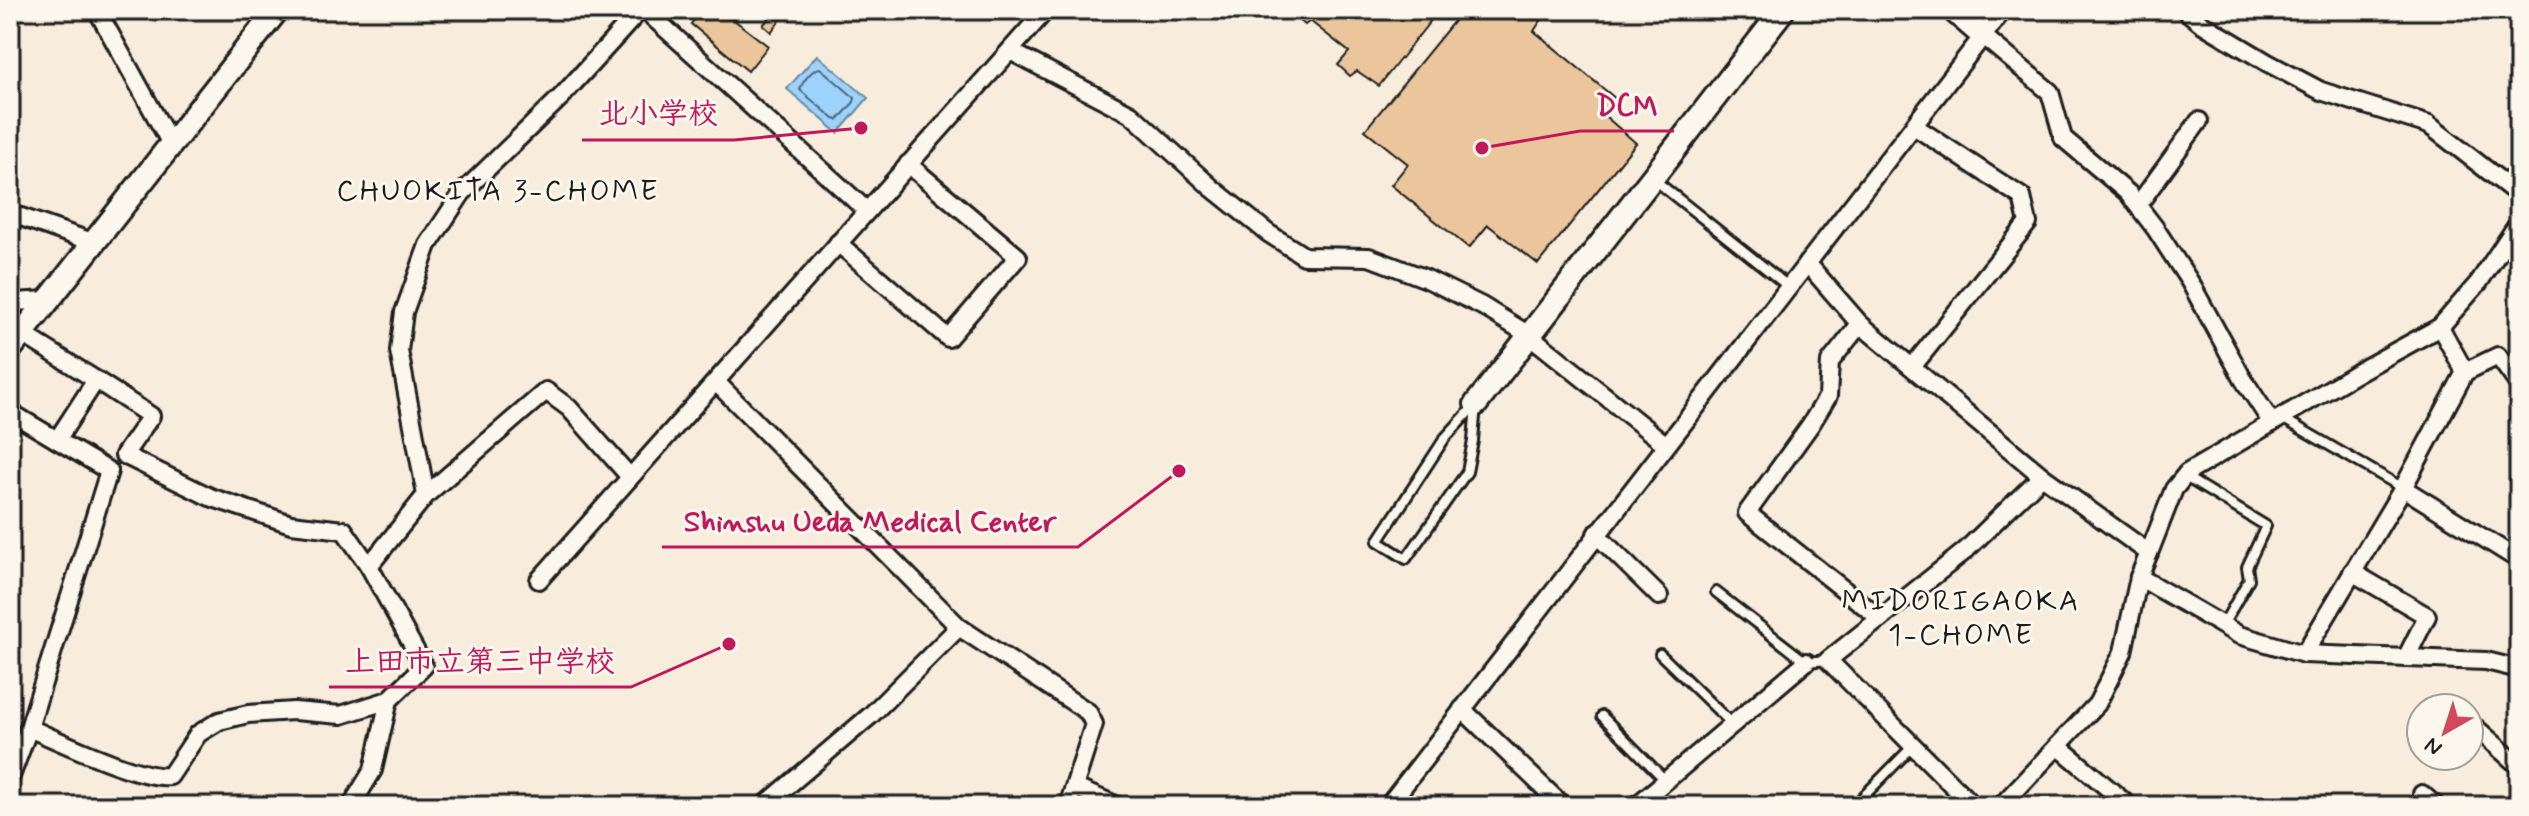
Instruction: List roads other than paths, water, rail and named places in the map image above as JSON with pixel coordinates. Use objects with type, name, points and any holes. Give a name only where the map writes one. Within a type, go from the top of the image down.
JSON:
[{"type":"street","points":[[97,10],[171,144]]},
{"type":"street","points":[[29,728],[135,771],[170,776],[198,734],[219,721],[248,714],[294,711],[341,715],[389,700],[424,666],[369,566],[344,530],[291,524],[210,497],[124,455],[151,416],[96,380],[16,341],[277,10]]},
{"type":"street","points":[[426,495],[399,351],[404,312],[428,245],[462,193],[562,96],[642,10],[867,211]]},
{"type":"street","points":[[539,580],[1046,10]]},
{"type":"street","points":[[1476,404],[1783,10]]},
{"type":"street","points":[[1953,10],[2050,92],[2063,138],[2138,205],[2190,282],[2243,379],[2276,420]]},
{"type":"street","points":[[1388,806],[2003,10]]},
{"type":"street","points":[[2185,10],[2268,63],[2321,91],[2429,125],[2519,195]]},
{"type":"street","points":[[1010,51],[1131,114],[1212,188],[1304,256],[1369,257],[1427,279],[1482,306],[1529,335],[1665,444]]},
{"type":"street","points":[[2138,205],[2199,121]]},
{"type":"street","points":[[1912,367],[2028,223],[2022,197],[1914,126]]},
{"type":"street","points":[[838,243],[948,338],[1018,257],[908,164]]},
{"type":"street","points":[[10,216],[92,242]]},
{"type":"street","points":[[2001,806],[2097,704],[2123,652],[2139,577],[2174,489],[2184,476],[2440,327],[2479,282],[2519,222]]},
{"type":"street","points":[[1807,263],[1860,324],[2042,476],[2149,553]]},
{"type":"street","points":[[10,308],[15,302],[47,300]]},
{"type":"street","points":[[1860,324],[1830,362],[1828,396],[1747,513],[1881,619]]},
{"type":"street","points":[[2440,327],[2465,372]]},
{"type":"street","points":[[2304,654],[2403,488],[2465,372],[2498,356],[2519,385]]},
{"type":"street","points":[[57,440],[96,380]]},
{"type":"street","points":[[716,382],[959,627],[1088,712],[1094,724],[1068,806]]},
{"type":"street","points":[[369,566],[426,495],[546,391],[569,408],[630,477]]},
{"type":"street","points":[[10,412],[109,471],[29,728],[10,779]]},
{"type":"street","points":[[1973,806],[1828,660],[1965,551],[2042,476]]},
{"type":"street","points":[[2403,488],[2519,560]]},
{"type":"street","points":[[1596,534],[1659,596]]},
{"type":"street","points":[[2352,572],[2427,616],[2406,658]]},
{"type":"street","points":[[2139,577],[2239,635],[2304,654],[2486,661],[2519,669]]},
{"type":"street","points":[[764,806],[871,715],[959,627]]},
{"type":"street","points":[[1636,806],[1806,662]]},
{"type":"street","points":[[351,806],[373,770],[389,700]]},
{"type":"street","points":[[1462,709],[1563,806]]},
{"type":"street","points":[[2485,736],[2519,766]]},
{"type":"street","points":[[2058,746],[2129,806]]},
{"type":"street","points":[[1076,788],[1118,806]]},
{"type":"street","points":[[2422,794],[2436,806]]},
{"type":"lane","points":[[1652,178],[1789,287]]},
{"type":"lane","points":[[1476,404],[1467,472],[1406,559],[1378,541],[1445,438],[1476,404]]},
{"type":"lane","points":[[2276,420],[2403,488]]},
{"type":"lane","points":[[2184,476],[2266,526],[2247,567],[2249,579],[2222,626]]},
{"type":"lane","points":[[1716,592],[1806,662],[1828,660]]},
{"type":"lane","points":[[1660,654],[1733,724]]},
{"type":"lane","points":[[1602,716],[1666,781]]},
{"type":"lane","points":[[1854,806],[1913,746]]},
{"type":"water","points":[[817,55],[868,98],[838,133],[787,89]]},
{"type":"place","name":"北小学校","points":[[861,128]]},
{"type":"place","name":"DCM","points":[[1482,148]]},
{"type":"place","name":"Shinshu Ueda Medical Center","points":[[1179,471]]},
{"type":"place","name":"上田市立第三中学校","points":[[729,644]]},
{"type":"district","name":"CHUOKITA 3-CHOME","points":[[498,191]]},
{"type":"district","name":"MIDORIGAOKA 1-CHOME","points":[[1961,618]]}]
